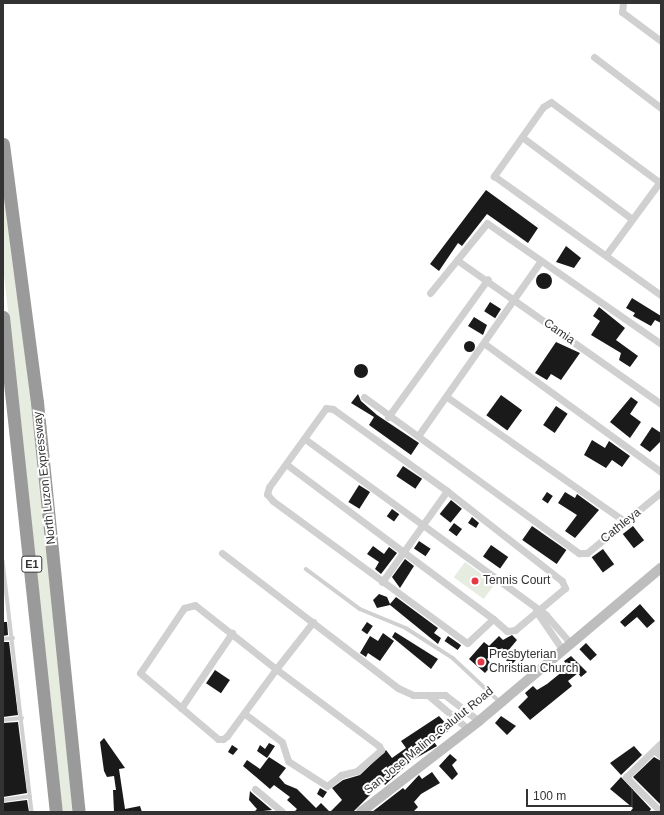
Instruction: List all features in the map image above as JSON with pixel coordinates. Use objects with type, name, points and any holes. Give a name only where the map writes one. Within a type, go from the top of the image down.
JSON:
[{"type":"highway","name":"North Luzon Expressway","points":[[3,144],[37,402],[79,812]]},
{"type":"highway","name":"North Luzon Expressway","points":[[3,317],[56,812]]},
{"type":"main road","name":"San Jose Malino-Calulut Road","points":[[361,812],[468,729],[661,568]]},
{"type":"street","points":[[623,3],[622,12],[661,41]]},
{"type":"street","points":[[594,57],[661,108]]},
{"type":"street","points":[[606,255],[660,181],[556,103],[546,103],[494,176],[661,295]]},
{"type":"street","points":[[522,137],[632,219]]},
{"type":"street","points":[[430,293],[486,223],[539,263],[661,344]]},
{"type":"street","name":"Camia","points":[[457,260],[488,279],[513,299],[661,404]]},
{"type":"street","points":[[364,397],[388,416],[418,436],[485,344],[513,299],[539,263]]},
{"type":"street","points":[[388,416],[488,279]]},
{"type":"street","points":[[485,344],[661,472]]},
{"type":"street","points":[[447,397],[627,523]]},
{"type":"street","points":[[286,464],[403,554],[511,631],[562,590],[564,583],[447,491],[330,408],[326,408],[305,439],[269,486],[269,497],[382,582],[467,643],[493,619]]},
{"type":"street","name":"Cathleya","points":[[418,436],[579,554],[587,553],[627,523],[661,492]]},
{"type":"street","points":[[305,439],[423,525],[536,611],[546,615],[556,626],[566,646]]},
{"type":"street","points":[[382,582],[447,491]]},
{"type":"street","points":[[222,553],[398,688],[413,695],[445,695],[462,706],[479,720]]},
{"type":"street","points":[[245,714],[282,742],[288,761],[327,786],[341,775],[357,771],[381,750],[276,668],[232,633],[195,605],[187,604],[145,663],[141,675],[221,740],[228,736],[245,714],[276,668],[313,622]]},
{"type":"street","points":[[536,611],[549,633],[566,646]]},
{"type":"street","points":[[549,633],[556,626]]},
{"type":"street","points":[[181,708],[232,633]]},
{"type":"street","points":[[428,695],[468,729]]},
{"type":"street","points":[[453,716],[462,706]]},
{"type":"street","points":[[661,743],[626,777],[661,812]]},
{"type":"street","points":[[654,750],[661,756]]},
{"type":"street","points":[[255,789],[282,812]]},
{"type":"lane","points":[[3,563],[13,638],[32,812]]},
{"type":"lane","points":[[306,569],[363,611],[406,628],[453,658],[500,702]]},
{"type":"lane","points":[[3,639],[13,638]]},
{"type":"lane","points":[[3,720],[22,718]]},
{"type":"lane","points":[[3,800],[30,796]]},
{"type":"shaded area","points":[[3,166],[34,409],[76,812],[63,812],[3,266]]},
{"type":"shaded area","name":"Tennis Court","points":[[465,562],[495,584],[484,599],[454,577]]},
{"type":"building","points":[[486,190],[538,228],[528,243],[487,214],[462,246],[458,243],[439,271],[430,264]]},
{"type":"building","points":[[566,246],[581,258],[574,268],[556,262]]},
{"type":"building","points":[[544,273],[550,275],[552,281],[550,287],[544,289],[538,287],[536,281],[538,275]]},
{"type":"building","points":[[632,298],[661,316],[661,323],[655,320],[651,326],[633,316],[635,313],[626,308]]},
{"type":"building","points":[[490,302],[501,309],[495,318],[484,311]]},
{"type":"building","points":[[599,307],[625,328],[616,340],[638,356],[630,367],[619,360],[621,353],[591,335],[600,321],[593,316]]},
{"type":"building","points":[[474,317],[487,325],[483,335],[468,326]]},
{"type":"building","points":[[467,341],[471,341],[473,342],[473,350],[467,351],[464,348],[464,344]]},
{"type":"building","points":[[556,342],[580,353],[561,380],[551,374],[547,380],[535,373]]},
{"type":"building","points":[[358,364],[364,364],[368,368],[368,374],[364,378],[358,378],[354,374],[354,368]]},
{"type":"building","points":[[358,394],[361,401],[377,415],[419,443],[411,455],[369,425],[374,417],[351,403]]},
{"type":"building","points":[[501,395],[522,410],[507,431],[486,415]]},
{"type":"building","points":[[631,397],[638,402],[630,414],[641,422],[630,438],[610,422]]},
{"type":"building","points":[[556,406],[568,414],[555,433],[543,425]]},
{"type":"building","points":[[652,427],[661,433],[661,441],[650,452],[640,445]]},
{"type":"building","points":[[592,440],[605,448],[609,441],[630,456],[622,467],[612,460],[606,468],[584,455]]},
{"type":"building","points":[[403,466],[422,479],[415,489],[396,476]]},
{"type":"building","points":[[359,485],[370,492],[359,509],[348,502]]},
{"type":"building","points":[[547,492],[553,496],[548,503],[542,499]]},
{"type":"building","points":[[565,492],[575,498],[577,494],[599,510],[575,538],[565,531],[577,515],[558,503]]},
{"type":"building","points":[[451,500],[462,509],[451,523],[440,514]]},
{"type":"building","points":[[392,509],[399,514],[394,522],[387,516]]},
{"type":"building","points":[[472,517],[479,523],[476,528],[468,523]]},
{"type":"building","points":[[454,523],[462,529],[457,536],[449,530]]},
{"type":"building","points":[[532,526],[566,550],[557,564],[522,540]]},
{"type":"building","points":[[633,526],[644,540],[634,548],[623,534]]},
{"type":"building","points":[[419,541],[431,549],[426,556],[414,548]]},
{"type":"building","points":[[491,545],[508,557],[500,569],[483,556]]},
{"type":"building","points":[[373,546],[384,554],[389,547],[397,553],[381,574],[375,569],[379,562],[367,554]]},
{"type":"building","points":[[603,549],[614,564],[603,573],[592,557]]},
{"type":"building","points":[[405,559],[414,566],[400,588],[392,577]]},
{"type":"building","points":[[379,594],[387,597],[390,604],[396,597],[438,628],[434,633],[441,638],[438,644],[390,605],[377,608],[373,600]]},
{"type":"building","points":[[640,604],[655,621],[647,628],[637,617],[625,627],[620,622]]},
{"type":"building","points":[[3,622],[7,622],[8,635],[3,636]]},
{"type":"building","points":[[367,622],[373,626],[367,634],[361,630]]},
{"type":"building","points":[[395,632],[438,659],[431,669],[392,637]]},
{"type":"building","points":[[383,633],[394,641],[380,661],[368,653],[366,657],[360,653],[370,636],[378,641]]},
{"type":"building","points":[[512,635],[517,640],[507,652],[516,660],[511,665],[496,650],[487,659],[492,665],[485,673],[469,659],[484,642],[489,646],[499,636],[503,640]]},
{"type":"building","points":[[448,636],[461,645],[458,650],[445,641]]},
{"type":"building","points":[[3,642],[9,642],[18,715],[3,717]]},
{"type":"building","points":[[586,643],[597,655],[590,661],[579,649]]},
{"type":"building","points":[[571,656],[587,672],[581,677],[578,673],[568,681],[572,686],[530,720],[518,707],[528,697],[525,693],[533,686],[537,690],[547,684],[568,667],[564,661]]},
{"type":"building","points":[[215,670],[230,680],[221,693],[206,683]]},
{"type":"building","points":[[439,716],[451,729],[434,742],[437,746],[411,761],[385,785],[383,782],[353,812],[330,812],[342,800],[332,788],[343,780],[360,775],[386,750],[392,758],[406,748],[401,741]]},
{"type":"building","points":[[501,716],[516,726],[507,735],[495,723]]},
{"type":"building","points":[[18,722],[27,793],[3,797],[3,723]]},
{"type":"building","points":[[104,738],[125,768],[119,769],[125,809],[140,806],[142,812],[114,812],[113,790],[116,790],[114,776],[107,777],[104,771],[100,742]]},
{"type":"building","points":[[269,743],[275,746],[267,758],[257,751],[260,745],[265,749]]},
{"type":"building","points":[[232,745],[238,749],[233,755],[228,752]]},
{"type":"building","points":[[634,746],[642,755],[621,775],[610,763]]},
{"type":"building","points":[[450,754],[457,760],[452,765],[458,774],[452,780],[439,766]]},
{"type":"building","points":[[269,757],[286,768],[279,777],[285,784],[297,789],[316,808],[321,803],[330,812],[294,812],[297,809],[287,800],[290,797],[274,785],[270,789],[243,766],[247,760],[260,769]]},
{"type":"building","points":[[654,757],[661,761],[661,805],[633,777]]},
{"type":"building","points":[[432,772],[440,783],[421,794],[414,802],[418,807],[413,812],[372,812],[403,788],[405,790],[419,775],[422,779]]},
{"type":"building","points":[[621,777],[651,809],[649,812],[630,812],[633,808],[610,789]]},
{"type":"building","points":[[320,788],[327,792],[323,798],[317,794]]},
{"type":"building","points":[[250,791],[272,810],[254,812],[257,809],[249,800]]},
{"type":"building","points":[[27,800],[29,812],[3,812],[3,803]]},
{"type":"place","name":"Tennis Court","points":[[475,581]]},
{"type":"place","name":"Presbyterian Christian Church","points":[[481,662]]}]
